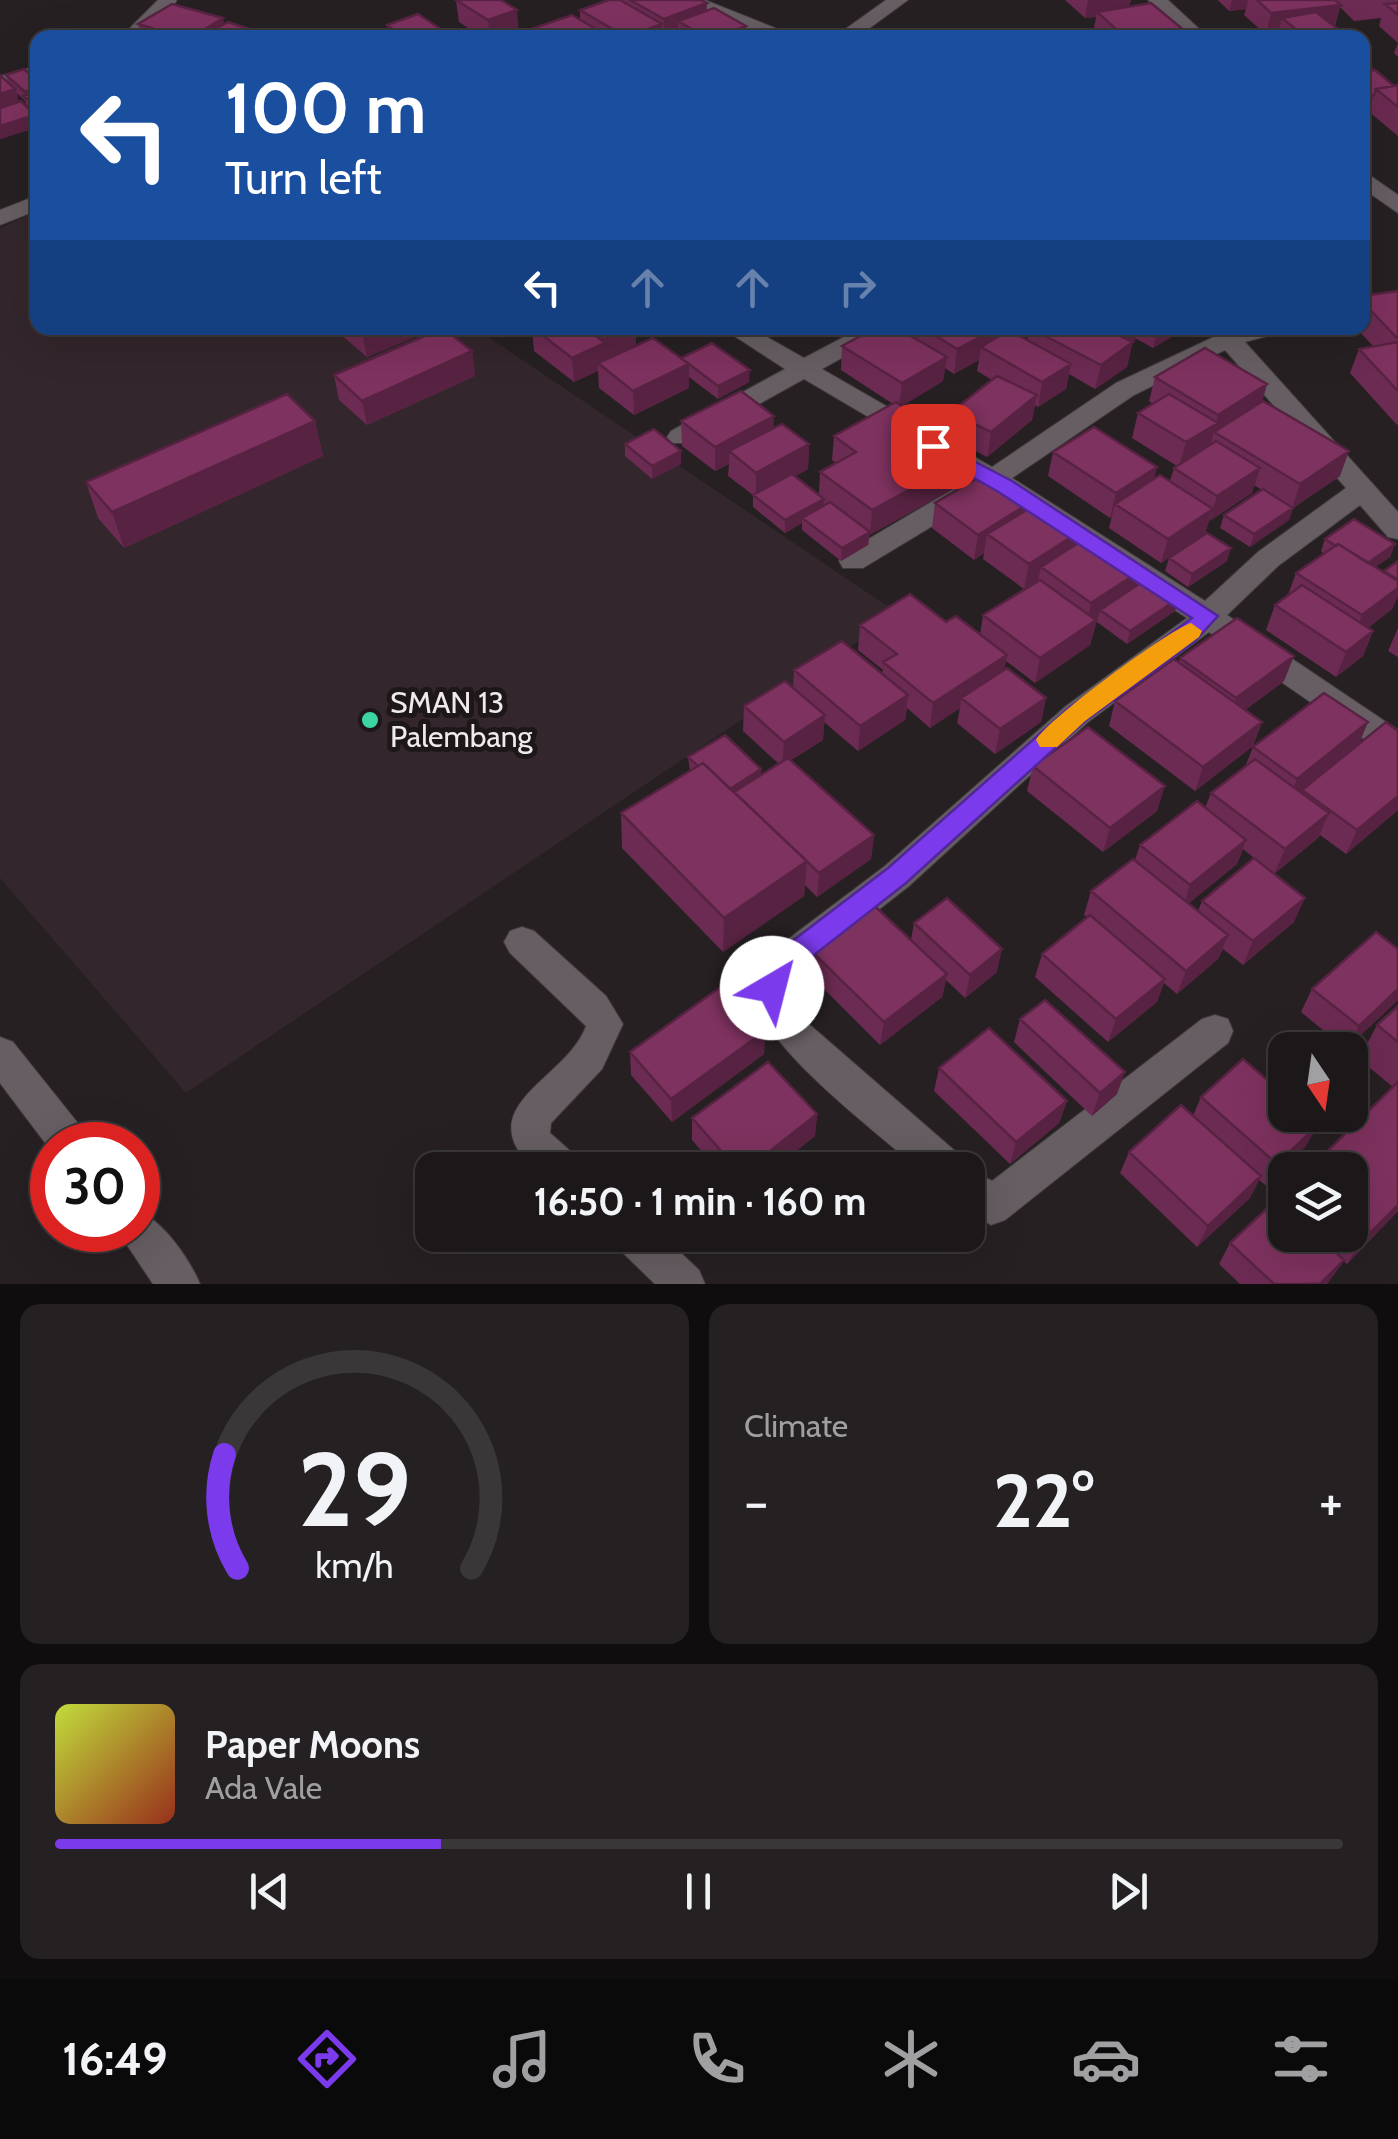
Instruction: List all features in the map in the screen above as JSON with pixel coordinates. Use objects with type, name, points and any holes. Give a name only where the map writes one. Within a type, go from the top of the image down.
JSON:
[{"type":"street","points":[[139,30],[155,18],[168,0]]},
{"type":"street","points":[[688,0],[770,30]]},
{"type":"street","points":[[854,30],[899,0]]},
{"type":"street","points":[[1158,0],[1191,30]]},
{"type":"street","points":[[0,82],[30,74]]},
{"type":"street","points":[[1370,183],[1398,206]]},
{"type":"street","points":[[0,218],[30,205]]},
{"type":"street","points":[[747,335],[991,479],[1296,674],[1398,746]]},
{"type":"street","points":[[680,437],[866,335]]},
{"type":"street","points":[[853,561],[991,479],[1125,389],[1244,335]]},
{"type":"street","points":[[1229,339],[1398,530]]},
{"type":"street","points":[[928,1152],[789,1028],[776,1011],[772,988],[780,966],[897,876],[1077,714],[1187,635],[1268,559],[1362,490]]},
{"type":"street","points":[[522,942],[593,1006],[605,1024],[602,1041],[583,1068],[538,1106],[528,1123],[530,1140],[543,1152]]},
{"type":"street","points":[[985,1201],[991,1206],[1215,1030]]},
{"type":"street","points":[[0,1054],[52,1122]]},
{"type":"street","points":[[154,1252],[179,1284]]},
{"type":"street","points":[[651,1252],[684,1284]]},
{"type":"shaded area","name":"SMAN 13 Palembang","points":[[30,215],[30,335],[485,335],[899,614],[186,1093],[0,878],[0,228]]},
{"type":"building","points":[[456,0],[501,0],[517,10],[488,20]]},
{"type":"building","points":[[620,0],[662,24],[645,30],[614,30],[580,10]]},
{"type":"building","points":[[630,0],[701,0],[707,3],[664,19]]},
{"type":"building","points":[[1257,0],[1335,0],[1341,5],[1271,13]]},
{"type":"building","points":[[1151,3],[1184,30],[1117,30],[1097,12]]},
{"type":"building","points":[[1398,3],[1398,15],[1385,4]]},
{"type":"building","points":[[172,4],[223,18],[204,30],[158,30],[138,24]]},
{"type":"building","points":[[714,8],[746,26],[736,30],[693,30],[678,21]]},
{"type":"building","points":[[1316,12],[1339,30],[1297,30],[1282,18]]},
{"type":"building","points":[[418,14],[442,30],[394,30],[387,25]]},
{"type":"building","points":[[572,15],[597,30],[537,30],[534,28]]},
{"type":"building","points":[[228,22],[253,30],[214,30]]},
{"type":"building","points":[[24,69],[30,74],[30,90],[25,92],[6,75]]},
{"type":"building","points":[[1375,70],[1394,86],[1376,89],[1370,95],[1370,71]]},
{"type":"building","points":[[0,75],[15,89],[0,94]]},
{"type":"building","points":[[1398,85],[1398,107],[1376,89]]},
{"type":"building","points":[[21,101],[30,110],[30,117],[0,126],[0,108]]},
{"type":"building","points":[[1398,291],[1398,338],[1370,309],[1370,295]]},
{"type":"building","points":[[427,335],[452,335],[472,351],[362,401],[334,375]]},
{"type":"building","points":[[542,335],[595,335],[605,343],[572,358]]},
{"type":"building","points":[[862,335],[909,335],[947,357],[902,383],[842,346]]},
{"type":"building","points":[[934,335],[984,335],[957,349]]},
{"type":"building","points":[[1001,335],[1018,335],[1071,364],[1042,382],[981,347]]},
{"type":"building","points":[[1043,335],[1118,335],[1133,342],[1101,365]]},
{"type":"building","points":[[653,338],[689,364],[633,391],[598,363]]},
{"type":"building","points":[[1398,342],[1398,391],[1359,349]]},
{"type":"building","points":[[712,343],[750,370],[718,386],[681,358]]},
{"type":"building","points":[[1205,348],[1267,384],[1218,415],[1155,377]]},
{"type":"building","points":[[997,376],[1037,395],[991,432],[951,412]]},
{"type":"building","points":[[741,391],[774,416],[715,447],[681,421]]},
{"type":"building","points":[[287,394],[315,421],[112,512],[86,482]]},
{"type":"building","points":[[1169,394],[1218,423],[1186,442],[1138,413]]},
{"type":"building","points":[[1263,401],[1349,451],[1300,484],[1214,432]]},
{"type":"building","points":[[896,402],[973,455],[872,510],[820,472],[856,452],[834,436]]},
{"type":"building","points":[[782,424],[809,444],[756,473],[729,451]]},
{"type":"building","points":[[1094,427],[1157,467],[1116,493],[1053,452]]},
{"type":"building","points":[[654,429],[681,451],[652,466],[625,444]]},
{"type":"building","points":[[1216,441],[1260,468],[1217,496],[1174,468]]},
{"type":"building","points":[[988,472],[1031,502],[978,535],[935,503]]},
{"type":"building","points":[[792,474],[824,499],[785,520],[753,495]]},
{"type":"building","points":[[1160,475],[1213,509],[1168,539],[1115,504]]},
{"type":"building","points":[[1263,489],[1293,508],[1254,534],[1224,515]]},
{"type":"building","points":[[830,502],[870,532],[842,548],[802,518]]},
{"type":"building","points":[[1040,502],[1082,530],[1029,564],[987,534]]},
{"type":"building","points":[[1354,519],[1395,544],[1368,563],[1325,539]]},
{"type":"building","points":[[1207,533],[1231,548],[1192,574],[1169,558]]},
{"type":"building","points":[[1089,536],[1140,571],[1091,603],[1041,567]]},
{"type":"building","points":[[1338,544],[1398,581],[1398,588],[1362,615],[1296,573]]},
{"type":"building","points":[[1398,561],[1398,580],[1384,571]]},
{"type":"building","points":[[1148,578],[1179,598],[1130,631],[1100,610]]},
{"type":"building","points":[[1040,580],[1096,620],[1040,658],[983,615]]},
{"type":"building","points":[[1302,585],[1373,631],[1346,652],[1275,605]]},
{"type":"building","points":[[910,594],[946,622],[956,616],[1007,655],[933,703],[883,662],[897,654],[860,625]]},
{"type":"building","points":[[1237,618],[1294,656],[1236,698],[1180,658]]},
{"type":"building","points":[[842,641],[908,695],[860,726],[794,670]]},
{"type":"building","points":[[1174,659],[1262,722],[1203,767],[1115,701]]},
{"type":"building","points":[[1007,668],[1046,698],[1000,729],[961,698]]},
{"type":"building","points":[[785,681],[825,715],[784,742],[744,706]]},
{"type":"building","points":[[1324,693],[1368,722],[1297,779],[1253,747]]},
{"type":"building","points":[[1386,722],[1398,731],[1398,796],[1357,830],[1302,790]]},
{"type":"building","points":[[1088,727],[1165,786],[1110,828],[1033,766]]},
{"type":"building","points":[[725,735],[761,769],[730,789],[703,763],[698,766],[688,757]]},
{"type":"building","points":[[788,758],[874,835],[819,873],[734,792]]},
{"type":"building","points":[[1255,759],[1329,813],[1285,849],[1211,793]]},
{"type":"building","points":[[703,763],[807,861],[724,918],[621,813]]},
{"type":"building","points":[[1197,801],[1246,840],[1190,885],[1140,845]]},
{"type":"building","points":[[1254,858],[1305,898],[1253,941],[1202,901]]},
{"type":"building","points":[[1133,859],[1228,935],[1186,971],[1091,891]]},
{"type":"building","points":[[865,897],[947,974],[884,1022],[802,942]]},
{"type":"building","points":[[947,898],[1002,949],[970,975],[914,923]]},
{"type":"building","points":[[1090,915],[1165,979],[1116,1019],[1042,954]]},
{"type":"building","points":[[1376,932],[1398,949],[1398,989],[1359,1026],[1312,989]]},
{"type":"building","points":[[722,986],[765,1031],[671,1099],[630,1052]]},
{"type":"building","points":[[1045,1000],[1125,1072],[1100,1093],[1020,1019]]},
{"type":"building","points":[[1398,1006],[1398,1042],[1377,1025]]},
{"type":"building","points":[[989,1028],[1067,1101],[1016,1142],[939,1068]]},
{"type":"building","points":[[1243,1059],[1268,1080],[1268,1132],[1311,1132],[1290,1152],[1268,1152],[1268,1156],[1201,1097]]},
{"type":"building","points":[[768,1062],[817,1114],[769,1152],[722,1152],[692,1118]]},
{"type":"building","points":[[1398,1082],[1398,1205],[1368,1235],[1368,1152],[1326,1152],[1347,1132],[1368,1132],[1368,1111]]},
{"type":"building","points":[[1181,1105],[1261,1176],[1208,1226],[1129,1152]]},
{"type":"building","points":[[1268,1207],[1268,1252],[1335,1252],[1344,1260],[1320,1284],[1274,1284],[1230,1243]]},
{"type":"slow traffic","points":[[1048,740],[1077,714],[1191,631]]},
{"type":"place","name":"SMAN 13 Palembang","points":[[370,720]]},
{"type":"route","points":[[772,988],[780,966],[897,876],[1077,714],[1187,635],[1207,616],[1005,486],[933,446]]}]
